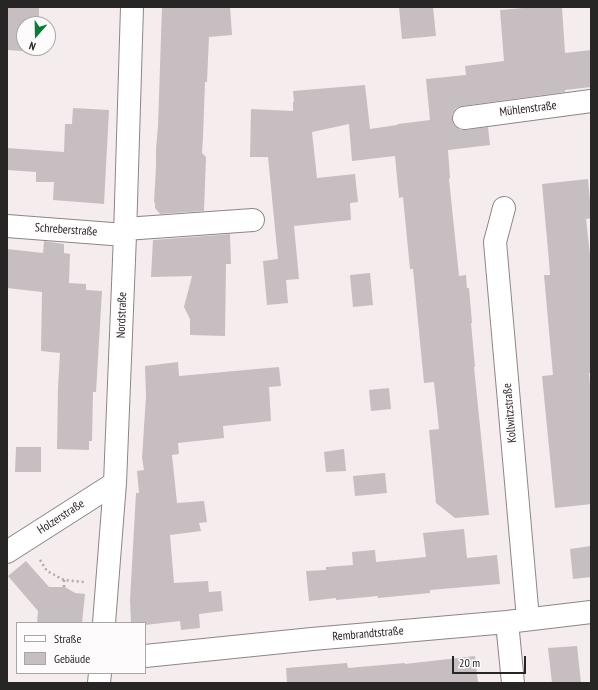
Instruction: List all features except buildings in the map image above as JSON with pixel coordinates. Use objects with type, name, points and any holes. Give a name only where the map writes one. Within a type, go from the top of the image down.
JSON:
[{"type":"street","name":"Nordstraße","points":[[104,622],[114,483],[125,232],[132,7]]},
{"type":"street","name":"Mühlenstraße","points":[[464,118],[591,101]]},
{"type":"street","name":"Kollwitzstraße","points":[[504,208],[495,242],[518,620],[513,683]]},
{"type":"street","name":"Schreberstraße","points":[[7,226],[125,232],[253,220]]},
{"type":"street","name":"Holzerstraße","points":[[7,552],[114,483]]},
{"type":"street","name":"Rembrandtstraße","points":[[146,656],[591,612]]},
{"type":"path","points":[[27,539],[47,571],[64,580],[107,584]]},
{"type":"path","points":[[64,580],[64,587]]}]
